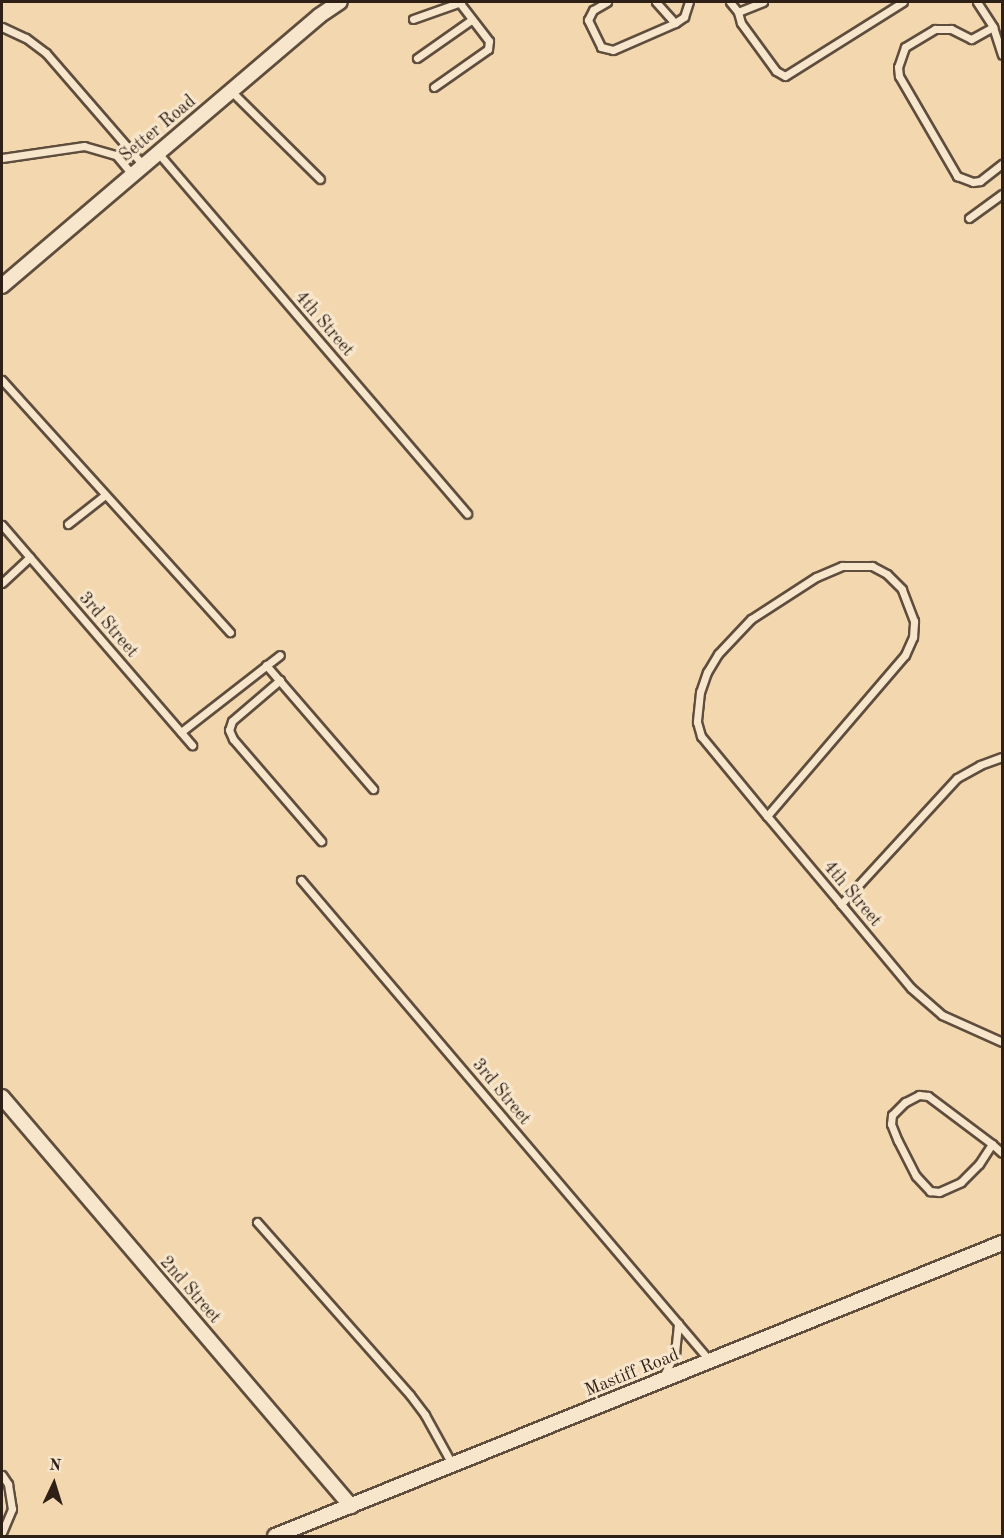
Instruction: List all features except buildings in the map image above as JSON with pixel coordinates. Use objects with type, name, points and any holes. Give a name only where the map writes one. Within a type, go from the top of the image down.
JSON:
[{"type":"street","name":"Setter Road","points":[[2,286],[319,16],[340,2]]},
{"type":"street","name":"2nd Street","points":[[2,1097],[351,1506]]},
{"type":"street","name":"Mastiff Road","points":[[275,1536],[1002,1243]]},
{"type":"lane","points":[[434,87],[488,49],[489,41],[459,2]]},
{"type":"lane","points":[[413,19],[463,2]]},
{"type":"lane","points":[[607,2],[593,10],[588,20],[602,47],[607,50],[613,50],[675,23],[684,17],[689,2]]},
{"type":"lane","points":[[656,2],[675,23]]},
{"type":"lane","points":[[730,2],[738,12],[741,23],[776,71],[785,76],[903,2]]},
{"type":"lane","points":[[738,12],[763,2]]},
{"type":"lane","points":[[977,2],[993,27],[1002,55]]},
{"type":"lane","points":[[417,58],[471,20]]},
{"type":"lane","points":[[2,27],[26,38],[46,52],[143,165]]},
{"type":"lane","points":[[993,27],[971,39],[951,29],[935,28],[905,47],[898,67],[899,76],[957,176],[973,182],[980,181],[1002,164]]},
{"type":"lane","points":[[231,91],[320,179]]},
{"type":"lane","points":[[2,158],[84,146],[116,155],[132,174]]},
{"type":"lane","name":"4th Street","points":[[158,153],[467,514]]},
{"type":"lane","points":[[969,218],[1002,194]]},
{"type":"lane","points":[[2,380],[230,632]]},
{"type":"lane","points":[[68,524],[105,495]]},
{"type":"lane","name":"3rd Street","points":[[2,525],[192,745]]},
{"type":"lane","points":[[2,583],[30,557]]},
{"type":"lane","name":"4th Street","points":[[767,816],[904,655],[913,638],[915,621],[902,590],[887,574],[872,566],[842,566],[795,589],[766,608],[734,634],[707,672],[696,710],[701,736],[767,816],[842,904],[911,988],[929,1005],[959,1023],[1002,1041]]},
{"type":"lane","points":[[181,732],[280,655]]},
{"type":"lane","points":[[266,665],[373,789]]},
{"type":"lane","points":[[280,680],[232,721],[229,730],[233,739],[321,841]]},
{"type":"lane","points":[[842,904],[957,778],[980,765],[1002,757]]},
{"type":"lane","name":"3rd Street","points":[[301,880],[710,1361]]},
{"type":"lane","points":[[992,1143],[979,1164],[961,1182],[939,1192],[930,1191],[916,1176],[902,1150],[891,1124],[892,1115],[904,1102],[919,1095],[928,1096],[992,1143],[1002,1153]]},
{"type":"lane","points":[[257,1222],[410,1395],[425,1415],[452,1464]]},
{"type":"lane","points":[[661,1381],[675,1353],[678,1323]]},
{"type":"lane","points":[[2,1474],[8,1484],[12,1509],[2,1532]]}]
